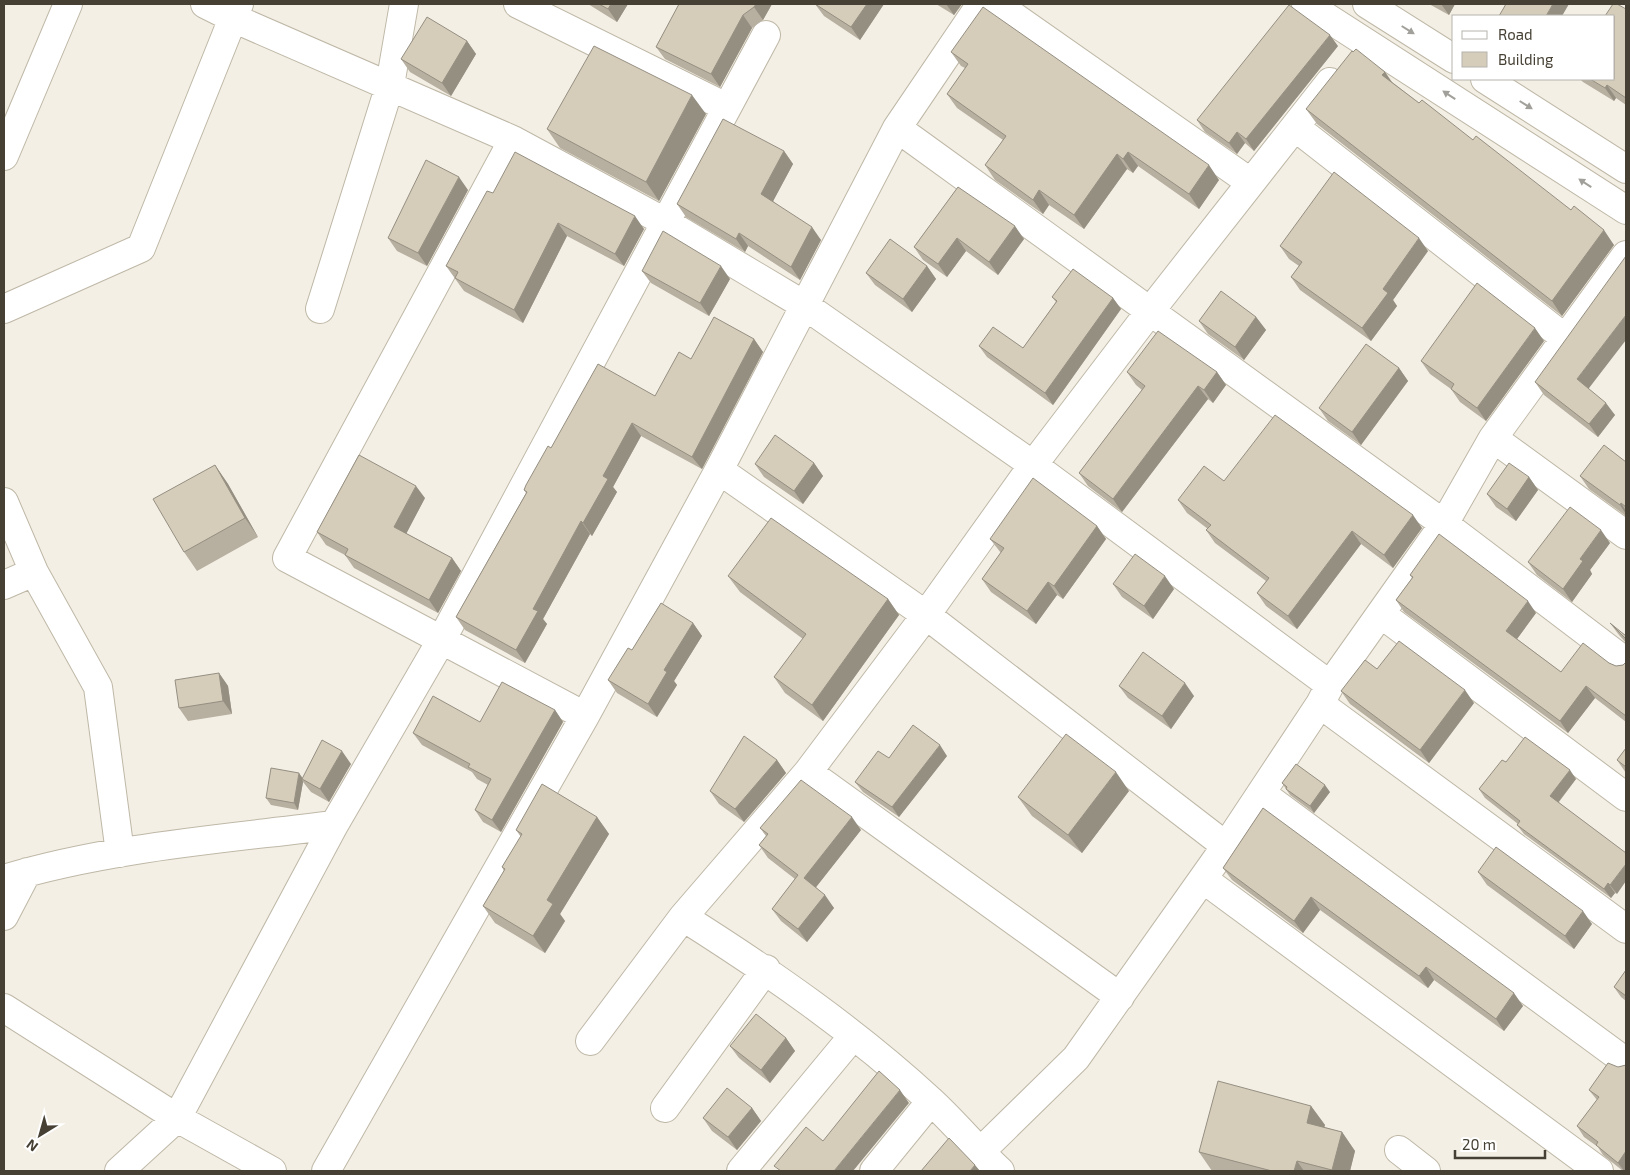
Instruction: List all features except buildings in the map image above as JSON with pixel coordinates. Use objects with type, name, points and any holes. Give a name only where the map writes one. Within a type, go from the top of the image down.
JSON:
[{"type":"street","points":[[4,156],[68,4]]},
{"type":"street","points":[[205,4],[236,11],[513,140],[665,222],[804,305],[1034,465],[1626,929]]},
{"type":"street","points":[[320,309],[390,84],[404,4]]},
{"type":"street","points":[[518,4],[726,107]]},
{"type":"street","points":[[326,1171],[585,716],[719,470],[897,128],[981,4]]},
{"type":"street","points":[[996,4],[1250,182]]},
{"type":"street","points":[[1306,4],[1626,210]]},
{"type":"street","points":[[1367,4],[1452,58]]},
{"type":"street","points":[[4,309],[141,248],[236,11]]},
{"type":"street","points":[[119,1171],[177,1118],[334,825],[442,639],[766,35]]},
{"type":"street","points":[[590,1041],[684,917],[808,772],[926,615],[1034,465],[1151,310],[1363,40]]},
{"type":"street","points":[[1486,80],[1626,169]]},
{"type":"street","points":[[1296,127],[1565,338]]},
{"type":"street","points":[[897,128],[1151,310],[1444,524],[1626,662]]},
{"type":"street","points":[[513,140],[287,558],[585,716]]},
{"type":"street","points":[[980,1152],[1076,1058],[1120,997],[1226,846],[1325,694],[1444,524],[1492,438],[1626,255]]},
{"type":"street","points":[[1492,438],[1625,531]]},
{"type":"street","points":[[719,470],[926,615],[1226,846]]},
{"type":"street","points":[[4,502],[34,572],[98,687],[120,853]]},
{"type":"street","points":[[4,585],[34,572]]},
{"type":"street","points":[[1381,614],[1626,797]]},
{"type":"street","points":[[808,772],[1120,997]]},
{"type":"street","points":[[1261,792],[1626,1062]]},
{"type":"street","points":[[4,916],[16,875],[120,853],[334,825]]},
{"type":"street","points":[[1203,879],[1599,1171]]},
{"type":"street","points":[[684,917],[766,969],[853,1036],[931,1101],[1000,1171]]},
{"type":"street","points":[[665,1108],[766,969]]},
{"type":"street","points":[[4,1008],[177,1118],[272,1171]]},
{"type":"street","points":[[742,1171],[853,1036]]},
{"type":"street","points":[[874,1171],[931,1101]]},
{"type":"street","points":[[1400,1150],[1426,1171]]}]
